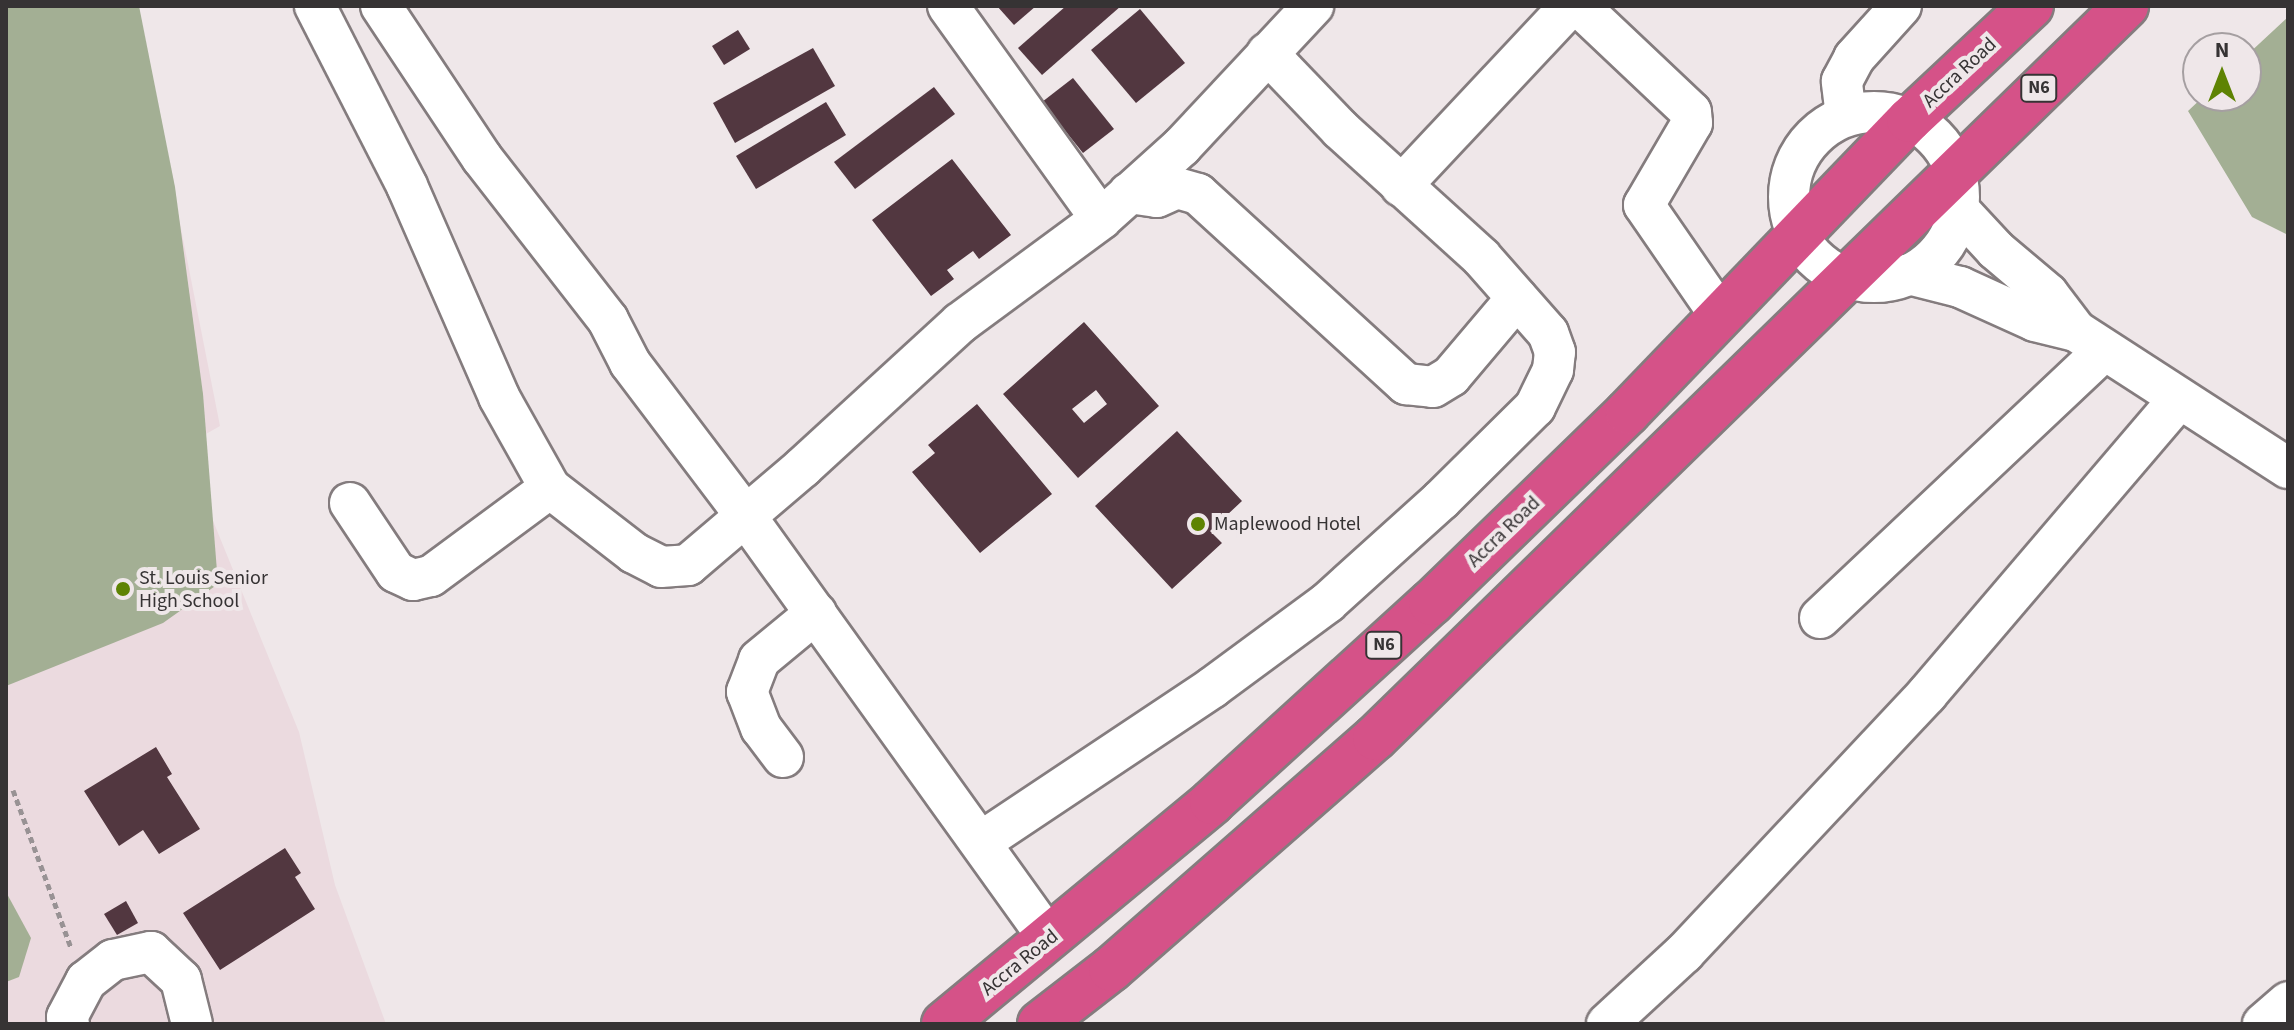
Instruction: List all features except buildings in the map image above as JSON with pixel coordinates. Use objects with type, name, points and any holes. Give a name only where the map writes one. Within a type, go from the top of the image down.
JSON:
[{"type":"highway","name":"Accra Road","points":[[944,1024],[1212,802],[1431,603],[1628,412],[1909,120],[2031,6]]},
{"type":"highway","name":"N6","points":[[1040,1024],[1111,969],[1375,738],[1848,278],[1958,192],[2036,91],[2126,6]]},
{"type":"street","points":[[315,6],[407,186],[499,397],[550,488],[634,553],[661,567],[688,565],[744,514],[803,467],[960,323],[1115,206],[1182,146],[1313,6]]},
{"type":"street","points":[[381,6],[482,158],[608,320],[630,363],[744,514],[1049,939]]},
{"type":"street","points":[[948,6],[1115,206]]},
{"type":"street","points":[[1401,186],[1570,6]]},
{"type":"street","points":[[1579,6],[1691,112],[1692,123],[1644,205],[1720,315]]},
{"type":"street","points":[[1846,116],[1842,81],[1854,58],[1901,6]]},
{"type":"street","points":[[981,842],[1213,687],[1327,603],[1441,500],[1535,407],[1553,370],[1555,352],[1548,333],[1481,257],[1401,186],[1267,53]]},
{"type":"street","points":[[2090,341],[2048,294],[1996,250],[1958,192],[1945,149],[1925,128],[1909,120],[1873,111],[1846,116],[1822,129],[1812,139],[1791,173],[1788,201],[1796,235],[1825,266],[1848,278],[1868,282],[1909,274],[1960,287],[2035,321],[2090,341],[2288,468]]},
{"type":"street","points":[[1115,206],[1157,197],[1177,188],[1198,194],[1406,384],[1433,387],[1451,376],[1517,298]]},
{"type":"street","points":[[1909,274],[1942,249],[1958,192]]},
{"type":"street","points":[[1820,618],[2090,341]]},
{"type":"street","points":[[1607,1024],[1684,953],[1927,694],[2179,399]]},
{"type":"street","points":[[350,503],[396,572],[413,580],[431,576],[550,488]]},
{"type":"street","points":[[783,757],[761,728],[747,692],[759,660],[816,613]]},
{"type":"street","points":[[69,1024],[67,1017],[86,981],[113,960],[151,952],[181,980],[192,1024]]},
{"type":"street","points":[[2263,1024],[2288,1002]]},
{"type":"path","points":[[13,790],[65,936],[86,981]]},
{"type":"shaded area","name":"St. Louis Senior High School","points":[[6,6],[137,6],[220,426],[183,447],[299,732],[335,885],[386,1024],[6,1024]]},
{"type":"green space","points":[[6,6],[139,6],[175,187],[203,394],[218,584],[163,623],[6,686]]},
{"type":"green space","points":[[2288,17],[2288,235],[2252,217],[2189,112],[2262,112],[2262,41]]},
{"type":"green space","points":[[6,892],[31,938],[19,977],[6,982]]},
{"type":"place","name":"Maplewood Hotel","points":[[1198,524]]},
{"type":"place","name":"St. Louis Senior High School","points":[[123,589]]}]
